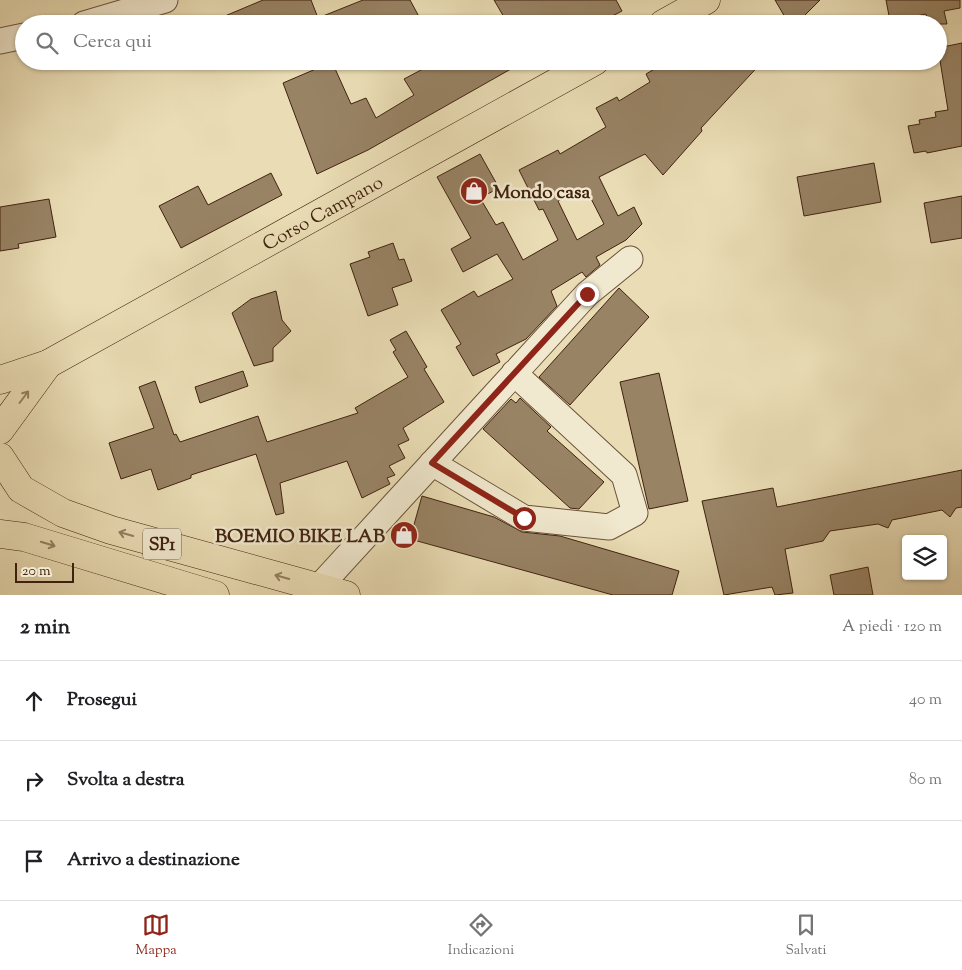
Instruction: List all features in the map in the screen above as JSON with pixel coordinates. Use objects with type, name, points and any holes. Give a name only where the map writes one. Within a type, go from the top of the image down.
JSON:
[{"type":"main road","points":[[679,15],[706,0]]},
{"type":"main road","name":"Corso Campano","points":[[48,364],[579,70]]},
{"type":"main road","points":[[0,380],[48,364]]},
{"type":"main road","points":[[0,430],[48,364]]},
{"type":"main road","name":"SP1","points":[[0,457],[20,489],[62,513],[111,530],[346,595]]},
{"type":"main road","name":"SP1","points":[[0,534],[24,537],[215,595]]},
{"type":"street","points":[[114,15],[165,0]]},
{"type":"street","points":[[0,41],[15,38]]},
{"type":"street","points":[[318,587],[587,294],[630,259]]},
{"type":"street","points":[[432,463],[524,518],[609,527],[636,512],[624,476],[514,373]]},
{"type":"building","points":[[263,0],[311,0],[317,15],[227,15]]},
{"type":"building","points":[[363,0],[410,0],[418,15],[326,15]]},
{"type":"building","points":[[494,0],[616,0],[622,11],[614,15],[503,15]]},
{"type":"building","points":[[775,0],[820,0],[805,15],[784,15]]},
{"type":"building","points":[[886,0],[960,0],[960,8],[944,11],[945,15],[889,15]]},
{"type":"building","points":[[962,43],[962,146],[927,153],[926,151],[914,153],[908,126],[920,124],[919,120],[936,117],[935,112],[948,110],[942,70],[947,70],[947,46]]},
{"type":"building","points":[[313,70],[336,70],[351,104],[366,98],[376,118],[414,95],[404,79],[421,70],[509,70],[368,150],[317,174],[283,83]]},
{"type":"building","points":[[653,70],[755,70],[701,128],[702,131],[663,175],[645,154],[599,177],[618,216],[634,207],[642,224],[626,240],[596,257],[600,265],[586,277],[582,272],[551,291],[557,306],[526,339],[496,354],[500,362],[473,376],[456,347],[461,344],[441,310],[474,291],[478,297],[513,279],[497,254],[463,272],[451,249],[471,238],[437,177],[480,154],[499,188],[480,198],[496,225],[503,222],[523,260],[558,240],[543,209],[539,210],[519,170],[558,150],[560,154],[606,127],[596,108],[617,97],[619,101],[650,82],[646,74]],"holes":[[[585,187],[604,224],[577,240],[558,201]]]},
{"type":"building","points":[[874,163],[881,202],[804,216],[797,177]]},
{"type":"building","points":[[271,173],[282,195],[181,248],[159,206],[198,186],[208,205]]},
{"type":"building","points":[[962,196],[962,238],[931,243],[924,203]]},
{"type":"building","points":[[49,199],[56,237],[18,244],[19,248],[0,251],[0,207]]},
{"type":"building","points":[[393,243],[399,260],[404,259],[412,281],[392,288],[398,305],[368,316],[350,264],[370,257],[368,252]]},
{"type":"building","points":[[619,288],[649,317],[570,405],[539,377]]},
{"type":"building","points":[[276,291],[282,320],[291,331],[273,348],[273,361],[254,366],[232,313],[251,299]]},
{"type":"building","points":[[406,331],[427,367],[424,369],[444,402],[403,428],[409,440],[398,445],[405,458],[389,466],[395,475],[387,478],[390,484],[362,498],[347,461],[280,483],[284,513],[276,515],[256,454],[191,475],[191,478],[158,490],[151,469],[121,479],[109,443],[154,428],[139,387],[155,381],[174,435],[176,434],[180,442],[258,416],[267,442],[358,413],[355,408],[408,377],[393,352],[396,350],[390,340]]},
{"type":"building","points":[[243,371],[248,386],[200,403],[195,387]]},
{"type":"building","points":[[659,373],[688,501],[649,509],[620,382]]},
{"type":"building","points":[[520,398],[551,427],[547,431],[604,482],[579,509],[570,508],[483,429],[511,399],[516,403]]},
{"type":"building","points":[[962,470],[962,507],[956,508],[950,517],[942,510],[892,520],[888,528],[878,524],[830,531],[823,541],[785,549],[793,593],[775,595],[772,587],[724,595],[702,501],[773,488],[777,507]]},
{"type":"building","points":[[422,496],[494,517],[522,532],[560,536],[679,571],[672,595],[613,595],[410,539]]},
{"type":"building","points":[[868,567],[873,595],[834,595],[830,575]]},
{"type":"place","name":"Mondo casa","points":[[474,191]]},
{"type":"place","name":"BOEMIO BIKE LAB","points":[[404,535]]},
{"type":"route","points":[[524,518],[432,463],[587,294]]}]
